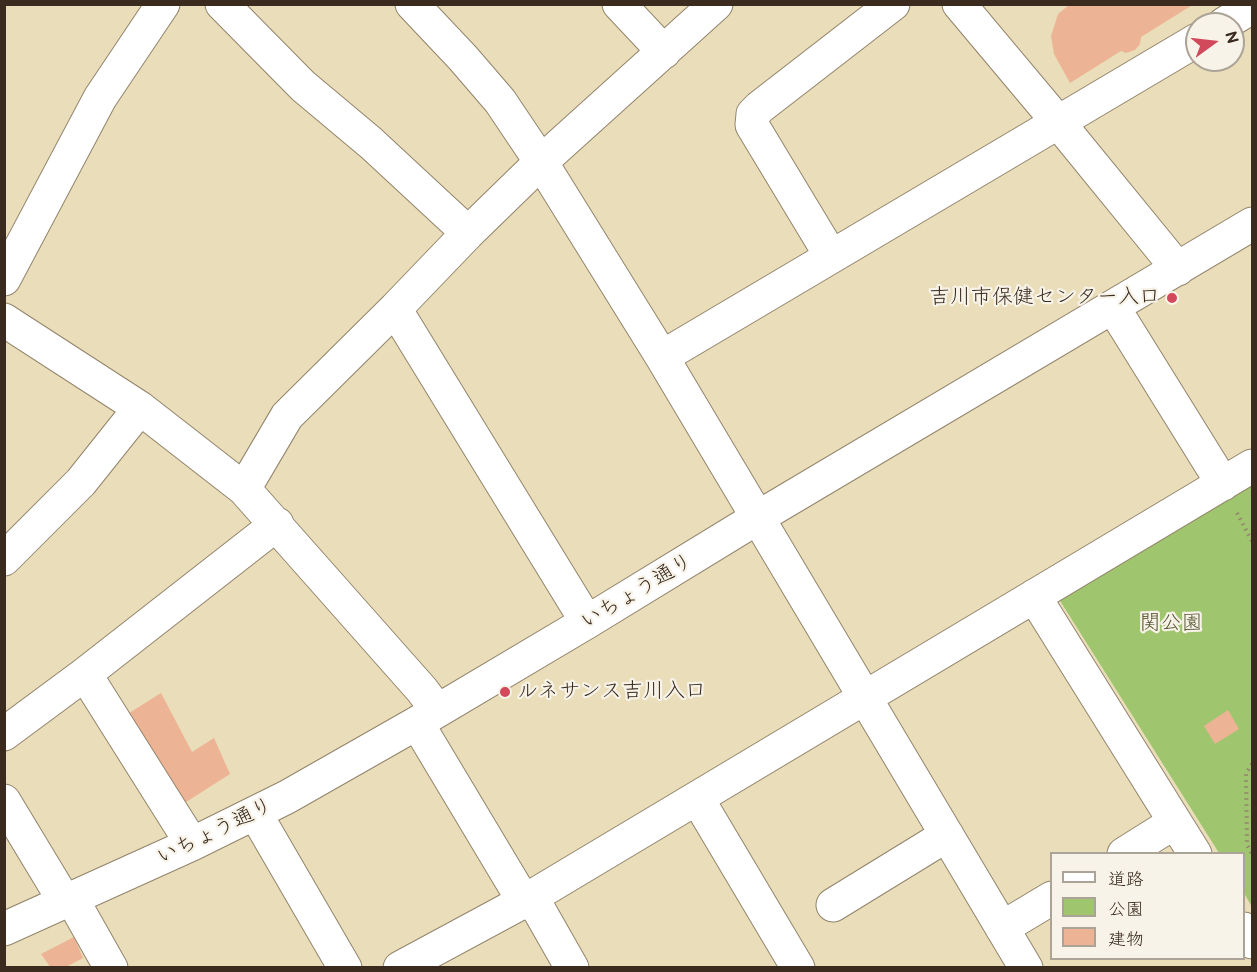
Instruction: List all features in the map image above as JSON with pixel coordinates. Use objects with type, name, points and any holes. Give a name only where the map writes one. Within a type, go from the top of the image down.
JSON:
[{"type":"street","points":[[4,279],[100,98],[163,4]]},
{"type":"street","points":[[222,4],[303,86],[371,143],[468,233]]},
{"type":"street","points":[[412,4],[500,101],[540,162],[662,357],[1026,968]]},
{"type":"street","points":[[619,4],[664,52]]},
{"type":"street","points":[[244,489],[287,416],[540,162],[716,4]]},
{"type":"street","points":[[831,256],[752,125],[753,114],[760,106],[893,4]]},
{"type":"street","points":[[958,4],[1178,269]]},
{"type":"street","points":[[662,357],[1185,47]]},
{"type":"street","name":"いちょう通り","points":[[4,929],[255,813],[427,717],[1252,224]]},
{"type":"street","points":[[1113,308],[1223,484]]},
{"type":"street","points":[[395,309],[587,622]]},
{"type":"street","points":[[4,320],[140,408],[244,489],[422,690],[427,717],[517,890],[538,909],[572,968]]},
{"type":"street","points":[[7,550],[81,482],[140,408]]},
{"type":"street","points":[[400,968],[528,899],[1252,466]]},
{"type":"street","points":[[4,734],[277,525]]},
{"type":"street","points":[[1034,596],[1194,852]]},
{"type":"street","points":[[85,674],[192,844]]},
{"type":"street","points":[[697,798],[798,968]]},
{"type":"street","points":[[4,801],[111,968]]},
{"type":"street","points":[[255,813],[345,968]]},
{"type":"street","points":[[1127,852],[1174,822]]},
{"type":"street","points":[[833,905],[947,835]]},
{"type":"street","points":[[1002,928],[1050,899]]},
{"type":"path","points":[[1237,513],[1252,541]]},
{"type":"path","points":[[1252,764],[1246,774],[1247,845],[1252,854]]},
{"type":"green space","name":"関公園","points":[[1252,480],[1252,907],[1245,895],[1245,852],[1218,852],[1057,596]]},
{"type":"building","points":[[1070,4],[1194,4],[1141,37],[1140,44],[1135,50],[1126,53],[1121,51],[1070,83],[1054,54],[1051,36],[1058,14]]},
{"type":"building","points":[[161,693],[192,752],[214,738],[230,774],[183,804],[126,715]]},
{"type":"building","points":[[1228,710],[1239,729],[1215,744],[1204,726]]},
{"type":"building","points":[[74,937],[83,958],[64,968],[51,968],[41,954]]},
{"type":"place","name":"吉川市保健センター入口","points":[[1172,298]]},
{"type":"place","name":"ルネサンス吉川入口","points":[[505,692]]}]
